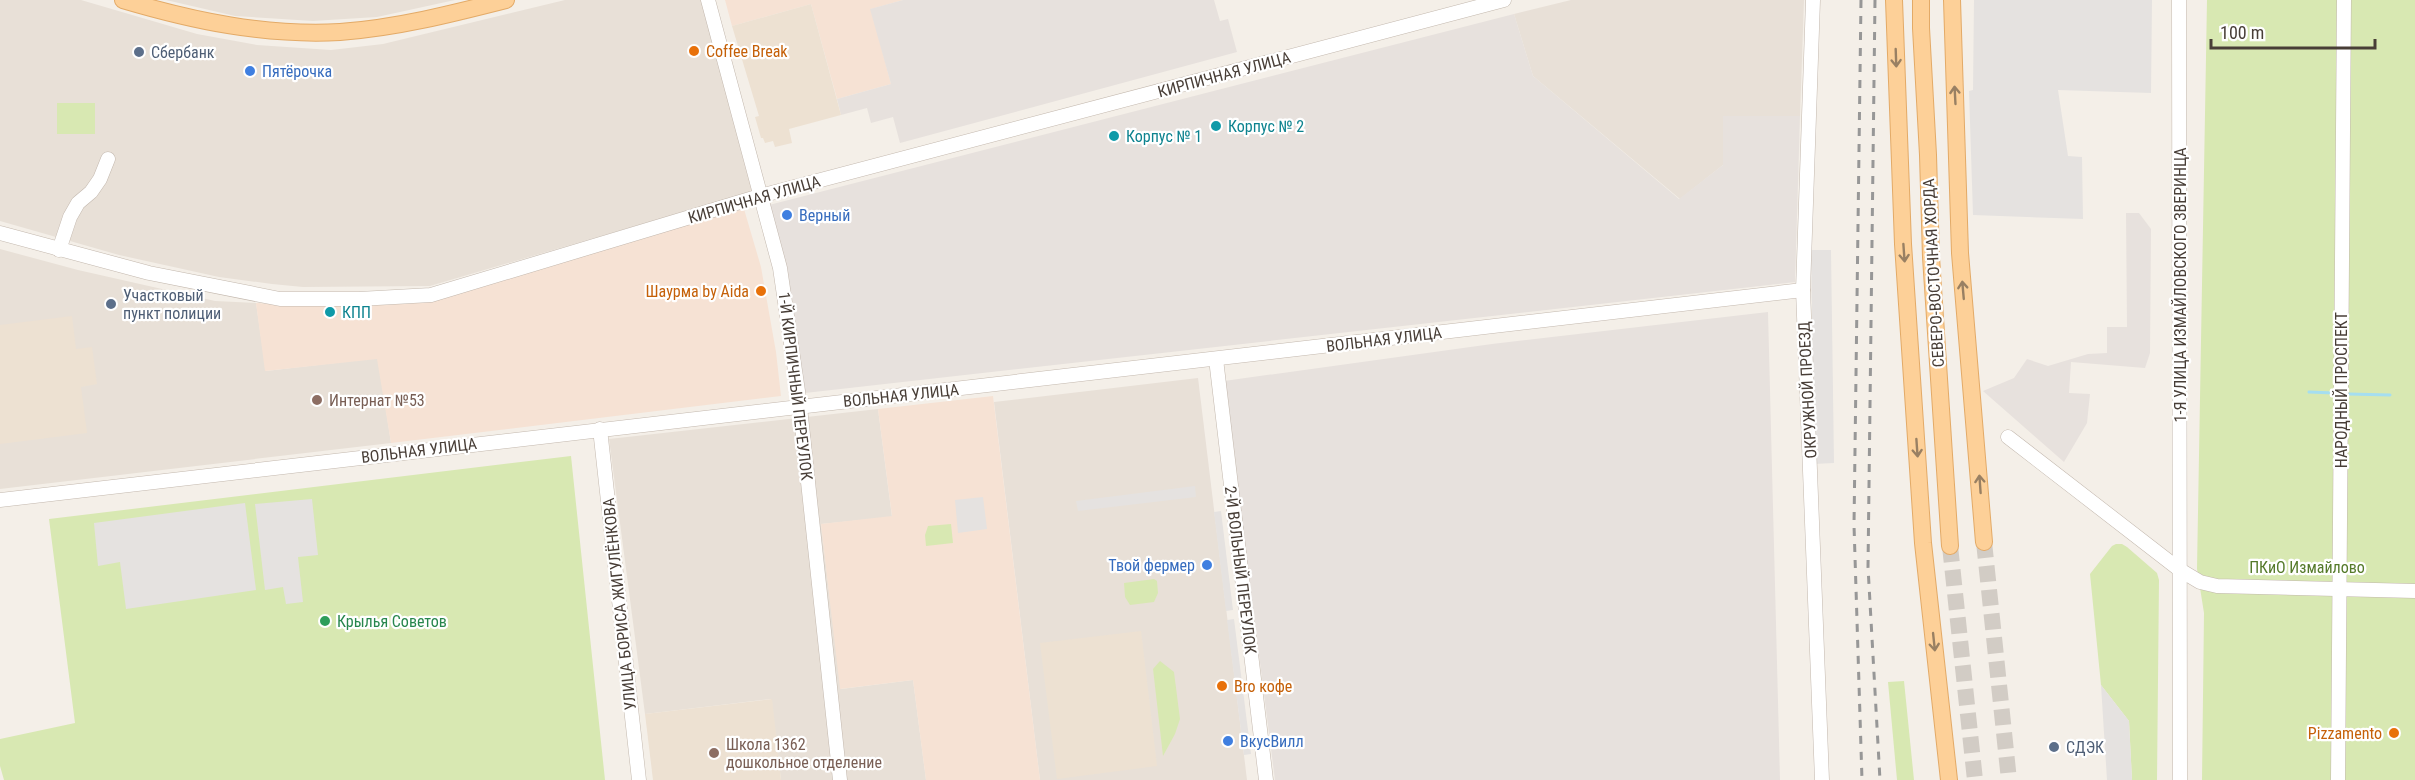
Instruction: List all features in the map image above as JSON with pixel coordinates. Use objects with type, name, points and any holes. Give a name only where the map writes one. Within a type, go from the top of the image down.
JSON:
[{"type":"main road","points":[[123,0],[218,25],[313,32],[339,32],[408,23],[506,0]]},
{"type":"main road","points":[[1894,0],[1903,244],[1923,543],[1949,780]]},
{"type":"main road","name":"СЕВЕРО-ВОСТОЧНАЯ ХОРДА","points":[[1921,0],[1931,257],[1950,546]]},
{"type":"main road","name":"СЕВЕРО-ВОСТОЧНАЯ ХОРДА","points":[[1952,0],[1960,253],[1984,542]]},
{"type":"street","name":"1-Й КИРПИЧНЫЙ ПЕРЕУЛОК","points":[[708,0],[780,268],[800,406],[840,780]]},
{"type":"street","name":"КИРПИЧНАЯ УЛИЦА","points":[[0,233],[180,280],[280,299],[359,299],[431,295],[760,196],[1463,5],[1504,0]]},
{"type":"street","name":"ОКРУЖНОЙ ПРОЕЗД","points":[[1813,0],[1803,290],[1822,780]]},
{"type":"street","name":"1-Я УЛИЦА ИЗМАЙЛОВСКОГО ЗВЕРИНЦА","points":[[2179,0],[2180,780]]},
{"type":"street","name":"НАРОДНЫЙ ПРОСПЕКТ","points":[[2338,780],[2344,0]]},
{"type":"street","points":[[59,250],[65,228],[74,210],[100,178],[108,159]]},
{"type":"street","name":"ВОЛЬНАЯ УЛИЦА","points":[[0,500],[1803,290]]},
{"type":"street","name":"2-Й ВОЛЬНЫЙ ПЕРЕУЛОК","points":[[1216,359],[1266,780]]},
{"type":"street","name":"УЛИЦА БОРИСА ЖИГУЛЁНКОВА","points":[[600,429],[639,780]]},
{"type":"street","points":[[2008,437],[2180,570],[2200,582],[2208,585],[2415,591]]},
{"type":"shaded area","points":[[0,0],[81,0],[197,34],[257,45],[331,50],[383,44],[565,0],[701,0],[752,189],[748,193],[430,286],[303,287],[272,284],[219,277],[119,255],[0,221]]},
{"type":"shaded area","points":[[166,0],[455,0],[377,17],[313,21],[235,16]]},
{"type":"shaded area","points":[[725,0],[903,0],[871,9],[891,84],[837,99],[811,4],[732,26]]},
{"type":"shaded area","points":[[903,0],[1214,0],[1220,21],[1228,19],[1237,52],[900,143],[893,117],[871,123],[867,108],[841,115],[837,99],[891,84],[870,9]]},
{"type":"shaded area","points":[[1571,0],[1804,0],[1800,116],[1723,116],[1723,165],[1680,199],[1533,76],[1514,14]]},
{"type":"shaded area","points":[[1974,0],[2152,0],[2151,93],[2058,90],[2068,156],[2082,157],[2083,219],[1973,215],[1969,91],[1973,90]]},
{"type":"shaded area","points":[[811,4],[841,115],[789,129],[792,143],[775,147],[773,141],[765,143],[761,138],[755,117],[759,116],[732,26]]},
{"type":"shaded area","points":[[1514,14],[1533,76],[1679,199],[1723,165],[1723,116],[1800,116],[1795,282],[805,393],[792,298],[769,205]]},
{"type":"shaded area","points":[[744,209],[761,267],[776,352],[781,396],[391,443],[377,359],[265,371],[256,303],[313,306],[432,296]]},
{"type":"shaded area","points":[[2126,213],[2139,213],[2151,229],[2150,353],[2145,368],[2071,362],[2069,393],[2090,394],[2087,423],[2064,462],[1983,391],[2014,378],[2027,359],[2048,366],[2088,354],[2107,353],[2107,327],[2127,327]]},
{"type":"shaded area","points":[[0,249],[78,270],[215,301],[256,303],[266,371],[378,358],[391,443],[0,489]]},
{"type":"shaded area","points":[[1811,250],[1831,250],[1834,463],[1814,464]]},
{"type":"shaded area","points":[[1768,312],[1780,780],[1275,780],[1224,381],[1492,344]]},
{"type":"shaded area","points":[[72,316],[76,349],[92,347],[97,384],[81,387],[87,433],[0,444],[0,325]]},
{"type":"shaded area","points":[[1198,378],[1247,780],[1040,780],[994,402]]},
{"type":"shaded area","points":[[993,396],[1040,780],[926,780],[913,680],[840,689],[821,524],[892,516],[878,409]]},
{"type":"shaded area","points":[[878,409],[892,517],[821,524],[841,689],[913,680],[926,780],[781,780],[771,699],[645,714],[609,439]]},
{"type":"shaded area","points":[[1195,486],[1196,497],[1078,511],[1076,501]]},
{"type":"shaded area","points":[[983,497],[987,529],[958,533],[955,500]]},
{"type":"shaded area","points":[[312,499],[318,555],[298,557],[303,602],[286,604],[283,587],[265,590],[255,504]]},
{"type":"shaded area","points":[[245,503],[256,590],[126,609],[120,562],[98,566],[94,523]]},
{"type":"shaded area","points":[[1221,511],[1233,610],[1226,611],[1214,512]]},
{"type":"shaded area","points":[[1234,619],[1251,754],[1244,755],[1227,620]]},
{"type":"shaded area","points":[[1141,631],[1157,766],[1057,779],[1040,643]]},
{"type":"shaded area","points":[[2101,685],[2129,721],[2132,780],[2107,780]]},
{"type":"shaded area","name":"Школа 1362 дошкольное отделение","points":[[772,699],[781,780],[653,780],[645,714]]},
{"type":"green space","name":"ПКиО Измайлово","points":[[2207,0],[2415,0],[2415,780],[2202,780],[2204,613],[2197,569]]},
{"type":"green space","points":[[57,103],[95,103],[95,134],[57,134]]},
{"type":"green space","name":"Крылья Советов","points":[[571,456],[605,780],[4,780],[0,766],[0,739],[75,723],[49,519]]},
{"type":"green space","points":[[951,524],[953,543],[926,546],[925,535],[928,526]]},
{"type":"green space","points":[[2116,544],[2127,547],[2157,573],[2159,580],[2157,780],[2132,780],[2129,721],[2101,685],[2090,574]]},
{"type":"green space","points":[[1154,579],[1157,581],[1158,593],[1154,602],[1130,605],[1125,597],[1124,583]]},
{"type":"green space","points":[[1160,661],[1174,672],[1180,719],[1163,756],[1153,669]]},
{"type":"green space","points":[[1904,681],[1914,780],[1897,780],[1888,682]]},
{"type":"waterway","points":[[2309,392],[2334,393]]},
{"type":"waterway","points":[[2348,394],[2390,395]]},
{"type":"tunnel","points":[[1984,542],[2009,780]]},
{"type":"tunnel","points":[[1950,546],[1975,780]]},
{"type":"railway","points":[[1861,0],[1854,525],[1862,780]]},
{"type":"railway","points":[[1875,0],[1868,567],[1880,780]]},
{"type":"place","name":"Coffee Break","points":[[694,51]]},
{"type":"place","name":"Сбербанк","points":[[139,52]]},
{"type":"place","name":"Пятёрочка","points":[[250,71]]},
{"type":"place","name":"Корпус № 2","points":[[1216,126]]},
{"type":"place","name":"Корпус № 1","points":[[1114,136]]},
{"type":"place","name":"Верный","points":[[787,215]]},
{"type":"place","name":"Шаурма by Aida","points":[[761,291]]},
{"type":"place","name":"Участковый пункт полиции","points":[[111,304]]},
{"type":"place","name":"КПП","points":[[330,312]]},
{"type":"place","name":"Интернат №53","points":[[317,400]]},
{"type":"place","name":"Твой фермер","points":[[1207,565]]},
{"type":"place","name":"Крылья Советов","points":[[325,621]]},
{"type":"place","name":"Bro кофе","points":[[1222,686]]},
{"type":"place","name":"Pizzamento","points":[[2394,733]]},
{"type":"place","name":"ВкусВилл","points":[[1228,741]]},
{"type":"place","name":"СДЭК","points":[[2054,747]]},
{"type":"place","name":"Школа 1362 дошкольное отделение","points":[[714,753]]}]
